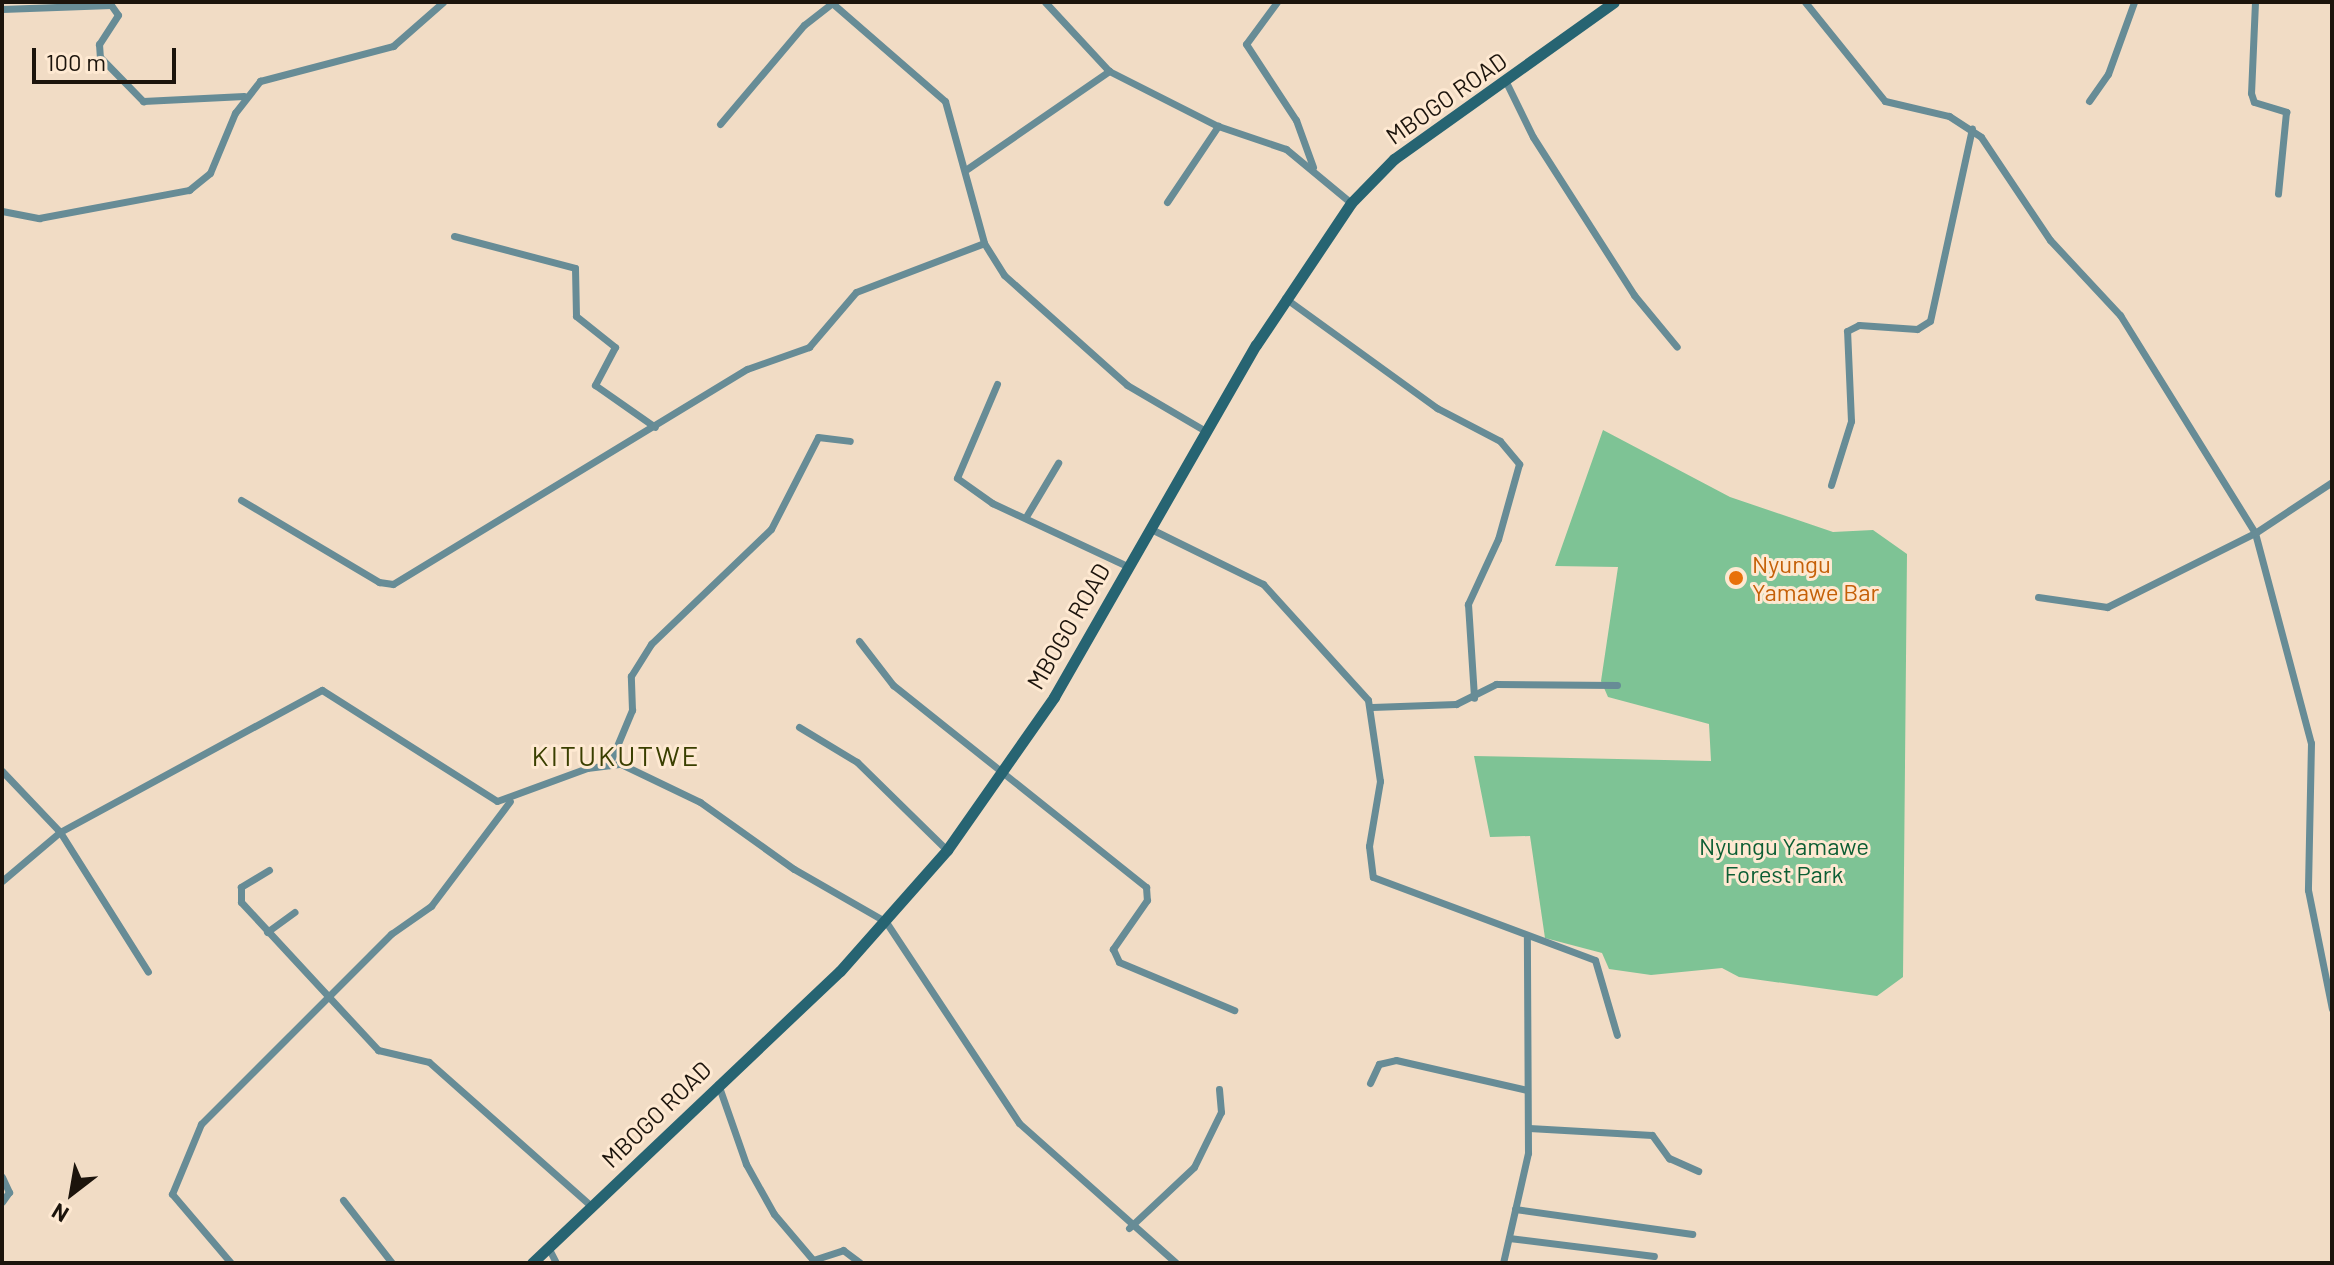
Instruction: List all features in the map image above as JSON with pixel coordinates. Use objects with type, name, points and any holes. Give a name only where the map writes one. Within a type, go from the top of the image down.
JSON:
[{"type":"main road","name":"MBOGO ROAD","points":[[532,1263],[886,922],[947,850],[1003,772],[1151,529],[1284,298],[1351,203],[1394,159],[1614,2]]},
{"type":"street","points":[[2,211],[39,218],[189,190],[210,173],[244,96],[268,75],[393,46],[443,2]]},
{"type":"street","points":[[720,124],[832,2],[945,101],[967,169],[984,243],[1004,275],[1127,385],[1207,432]]},
{"type":"street","points":[[1045,2],[1109,71],[1218,126],[1286,149],[1313,167],[1351,203]]},
{"type":"street","points":[[1277,2],[1246,44],[1296,120],[1313,167]]},
{"type":"street","points":[[1805,2],[1885,101],[1972,129],[2050,240],[2120,315],[2255,533],[2311,743],[2308,890],[2332,1009]]},
{"type":"street","points":[[2089,101],[2108,74],[2134,2]]},
{"type":"street","points":[[2255,2],[2251,93],[2254,102],[2286,112],[2278,194]]},
{"type":"street","points":[[2,9],[111,5],[118,15],[99,44],[100,57],[143,101],[244,96]]},
{"type":"street","points":[[967,169],[1109,71]]},
{"type":"street","points":[[1506,82],[1533,137],[1634,295],[1677,347]]},
{"type":"street","points":[[1167,202],[1218,126]]},
{"type":"street","points":[[1831,485],[1851,421],[1847,331],[1859,325],[1917,329],[1930,321],[1972,129]]},
{"type":"street","points":[[454,236],[575,268],[576,316],[615,347],[595,385],[655,427]]},
{"type":"street","points":[[241,500],[379,582],[393,584],[760,362],[809,347],[856,292],[984,243]]},
{"type":"street","points":[[1284,298],[1437,408],[1500,441],[1519,464],[1498,539],[1468,604],[1474,698]]},
{"type":"street","points":[[997,384],[955,475],[992,503],[1027,515],[1127,566]]},
{"type":"street","points":[[609,765],[632,710],[631,676],[651,644],[771,529],[818,437],[850,441]]},
{"type":"street","points":[[1027,515],[1058,463]]},
{"type":"street","points":[[2038,597],[2107,607],[2255,533],[2332,482]]},
{"type":"street","points":[[1151,529],[1263,584],[1372,707],[1380,781],[1369,846],[1373,877],[1527,938],[1600,963],[1617,1035]]},
{"type":"street","points":[[859,641],[885,677],[1146,887],[1147,900],[1113,949],[1119,962],[1234,1010]]},
{"type":"street","points":[[1372,707],[1474,698],[1496,684],[1617,685]]},
{"type":"street","points":[[2,881],[60,832],[322,690],[482,793],[510,801]]},
{"type":"street","points":[[799,727],[887,786],[947,850]]},
{"type":"street","points":[[231,1263],[180,1206],[172,1186],[219,1099],[331,996],[391,934],[431,906],[510,801],[609,765],[645,772],[700,802],[794,869],[886,922],[1019,1123],[1129,1228],[1176,1263]]},
{"type":"street","points":[[2,771],[60,832],[148,972]]},
{"type":"street","points":[[269,870],[238,890],[267,932],[331,996],[378,1050],[429,1062],[591,1206]]},
{"type":"street","points":[[267,932],[295,912]]},
{"type":"street","points":[[1503,1263],[1529,1128],[1527,938]]},
{"type":"street","points":[[1370,1083],[1379,1064],[1396,1060],[1527,1090]]},
{"type":"street","points":[[718,1084],[746,1164],[774,1214],[813,1260],[843,1250],[860,1263]]},
{"type":"street","points":[[1129,1228],[1194,1167],[1221,1112],[1219,1089]]},
{"type":"street","points":[[1529,1128],[1652,1135],[1669,1158],[1698,1171]]},
{"type":"street","points":[[2,1177],[9,1192],[2,1202]]},
{"type":"street","points":[[343,1200],[392,1263]]},
{"type":"street","points":[[1515,1209],[1692,1234]]},
{"type":"street","points":[[1509,1238],[1654,1256]]},
{"type":"street","points":[[548,1247],[556,1263]]},
{"type":"green space","name":"Nyungu Yamawe Forest Park","points":[[1603,430],[1730,497],[1833,532],[1873,530],[1907,554],[1903,977],[1877,996],[1739,977],[1722,968],[1651,975],[1609,969],[1602,953],[1545,938],[1530,836],[1490,837],[1474,756],[1711,761],[1709,724],[1608,697],[1601,681],[1618,567],[1555,566]]},
{"type":"place","name":"Nyungu Yamawe Bar","points":[[1736,578]]},
{"type":"district","name":"KITUKUTWE","points":[[616,755]]}]
